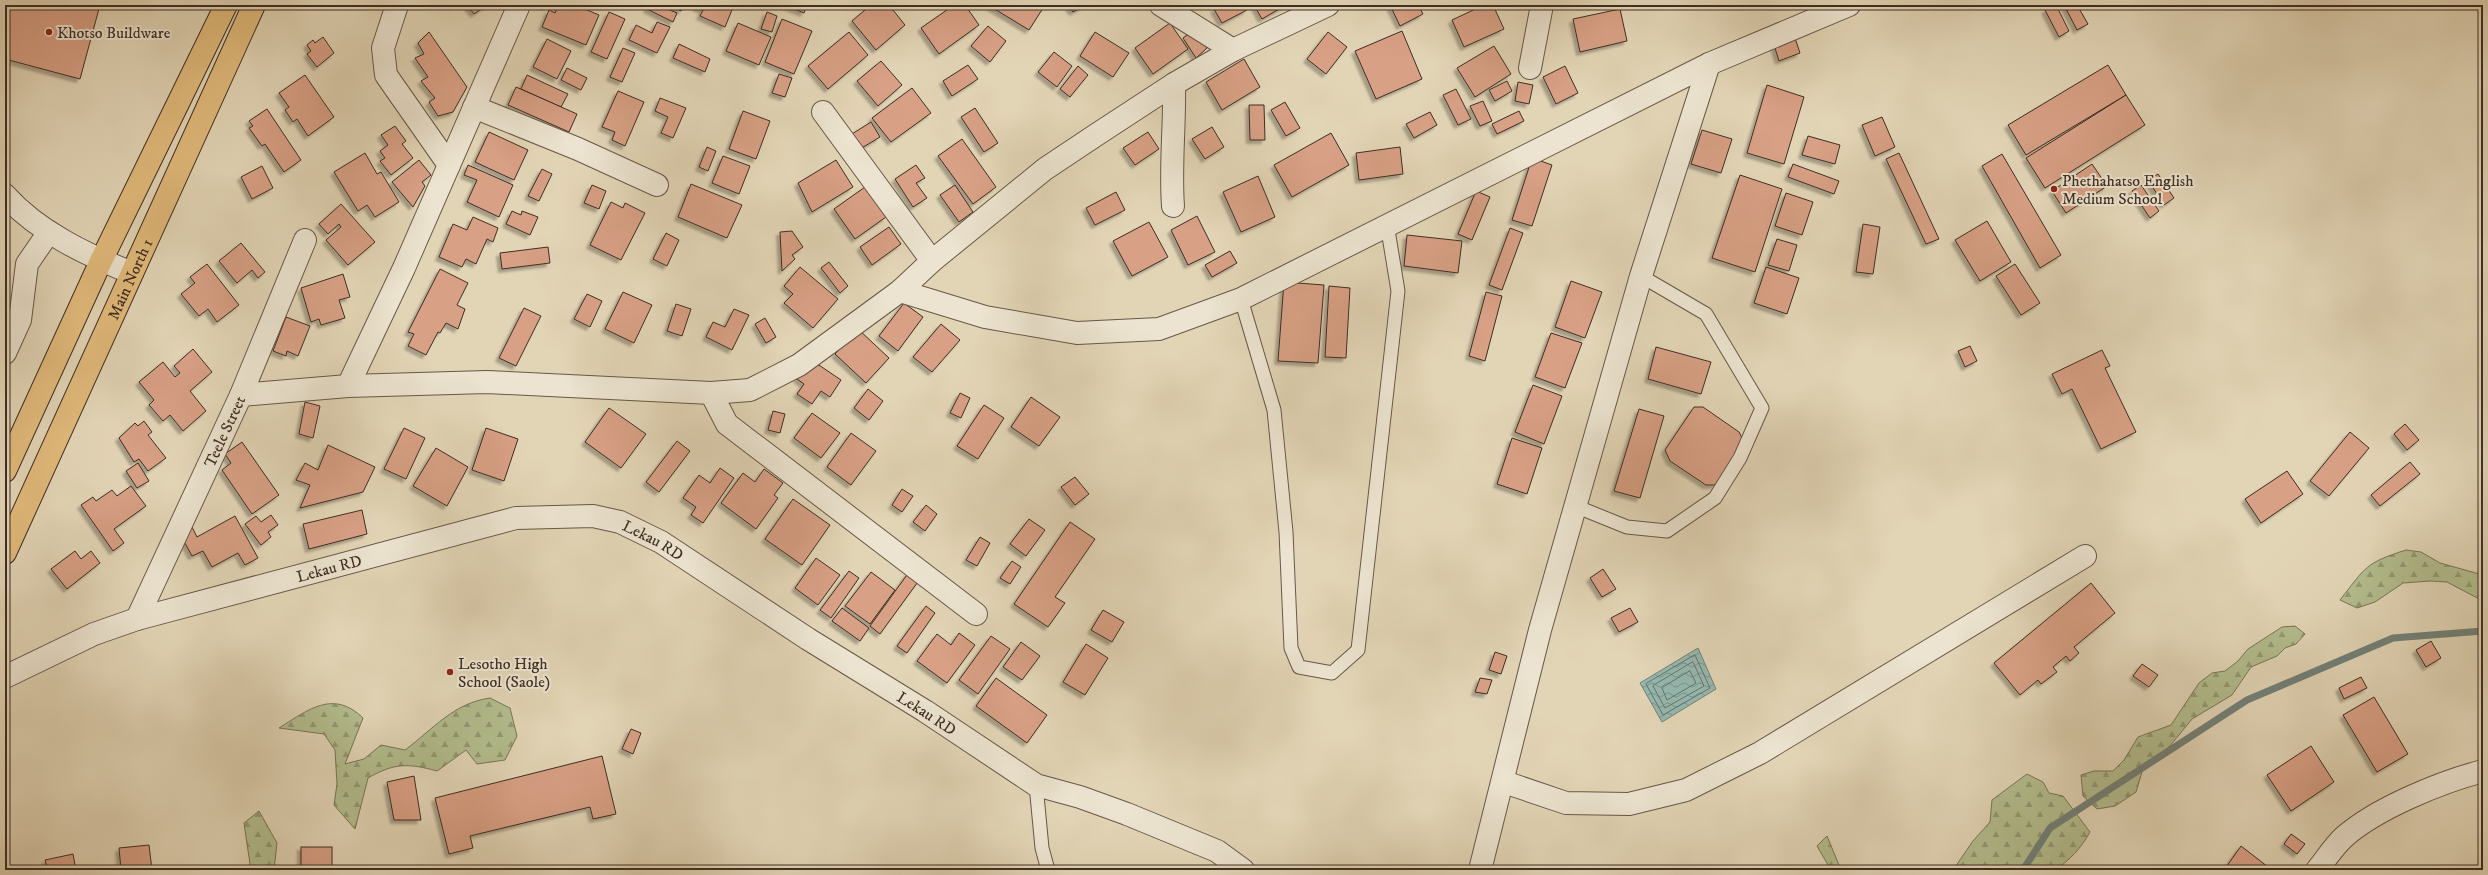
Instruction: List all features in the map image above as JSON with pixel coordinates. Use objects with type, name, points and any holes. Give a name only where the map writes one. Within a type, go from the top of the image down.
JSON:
[{"type":"main road","name":"Main North 1","points":[[5,471],[101,261],[226,5]]},
{"type":"main road","name":"Main North 1","points":[[5,553],[254,5]]},
{"type":"street","points":[[397,5],[383,48],[386,75],[448,165]]},
{"type":"street","points":[[348,386],[404,268],[519,5]]},
{"type":"street","points":[[1161,5],[1232,50]]},
{"type":"street","points":[[241,395],[348,386],[487,382],[711,393],[750,390],[799,365],[900,291],[932,261],[1045,169],[1174,84],[1232,50],[1328,5]]},
{"type":"street","points":[[1530,68],[1542,5]]},
{"type":"street","points":[[900,291],[985,317],[1077,333],[1159,329],[1241,298],[1709,64],[1849,5]]},
{"type":"street","points":[[1480,870],[1504,782],[1534,655],[1641,276],[1709,64]]},
{"type":"street","points":[[1173,206],[1171,183],[1175,122],[1174,84]]},
{"type":"street","points":[[474,108],[578,149],[657,185]]},
{"type":"street","points":[[823,112],[932,261]]},
{"type":"street","points":[[5,195],[49,232],[101,261],[132,273]]},
{"type":"street","points":[[5,353],[20,320],[27,264],[49,232]]},
{"type":"street","name":"Teele Street","points":[[137,619],[241,395],[305,240]]},
{"type":"street","points":[[711,393],[727,424],[976,614]]},
{"type":"street","name":"Lekau RD","points":[[5,677],[94,634],[137,619],[516,518],[593,516],[620,522],[661,542],[808,639],[925,711],[1036,785],[1080,797],[1127,814],[1217,851],[1243,870]]},
{"type":"street","points":[[1504,782],[1566,803],[1629,804],[1686,790],[1760,753],[2085,556]]},
{"type":"street","points":[[2317,870],[2344,837],[2394,804],[2462,777],[2483,771]]},
{"type":"lane","points":[[1241,298],[1274,410],[1286,532],[1291,648],[1299,667],[1332,673],[1358,650],[1398,291],[1388,224]]},
{"type":"lane","points":[[1576,506],[1627,527],[1667,531],[1715,498],[1740,458],[1762,408],[1706,314],[1641,276]]},
{"type":"lane","points":[[1036,785],[1042,848],[1048,870]]},
{"type":"green space","points":[[2406,550],[2421,552],[2440,563],[2483,575],[2483,601],[2447,582],[2430,581],[2403,583],[2375,602],[2357,608],[2340,600],[2361,573],[2367,568],[2382,559]]},
{"type":"green space","points":[[2295,626],[2305,634],[2296,644],[2285,648],[2277,656],[2251,667],[2232,695],[2192,719],[2169,747],[2142,772],[2136,792],[2115,806],[2097,809],[2083,796],[2081,775],[2094,771],[2113,771],[2124,760],[2138,737],[2171,725],[2199,683],[2212,673],[2225,671],[2238,661],[2248,649],[2282,627]]},
{"type":"green space","points":[[490,698],[510,708],[517,736],[505,760],[477,764],[466,750],[437,771],[418,767],[401,766],[386,769],[377,773],[368,778],[355,829],[334,805],[337,784],[335,750],[324,734],[279,728],[310,709],[321,705],[341,705],[352,709],[363,718],[345,764],[364,759],[381,745],[405,750],[444,718],[455,711],[465,705]]},
{"type":"green space","points":[[2027,774],[2043,782],[2049,793],[2063,796],[2090,832],[2083,843],[2066,862],[2055,870],[1953,870],[1973,841],[1990,822],[1992,800]]},
{"type":"green space","points":[[259,811],[277,843],[274,870],[248,870],[250,864],[244,823]]},
{"type":"green space","points":[[1827,836],[1841,870],[1831,870],[1817,846]]},
{"type":"water","points":[[1698,648],[1716,689],[1662,722],[1640,683]]},
{"type":"building","name":"Khotso Buildware","points":[[5,5],[100,5],[80,79],[5,59]]},
{"type":"building","points":[[467,5],[487,5],[474,14]]},
{"type":"building","points":[[559,5],[575,5],[599,15],[586,45],[542,27],[549,10],[555,13]]},
{"type":"building","points":[[649,5],[664,5],[663,7],[677,13],[673,22],[647,9]]},
{"type":"building","points":[[670,5],[684,5],[681,11]]},
{"type":"building","points":[[697,5],[734,5],[725,27],[700,16],[703,10],[696,7]]},
{"type":"building","points":[[785,5],[807,5],[804,13]]},
{"type":"building","points":[[871,5],[889,5],[905,25],[876,50],[852,21]]},
{"type":"building","points":[[954,5],[965,5],[979,25],[939,54],[921,28]]},
{"type":"building","points":[[988,5],[1045,5],[1029,30]]},
{"type":"building","points":[[1068,5],[1085,5],[1073,12]]},
{"type":"building","points":[[1222,5],[1244,5],[1247,10],[1222,23],[1214,9]]},
{"type":"building","points":[[1254,5],[1286,5],[1262,19]]},
{"type":"building","points":[[1390,5],[1418,5],[1423,14],[1400,26]]},
{"type":"building","points":[[1484,5],[1493,5],[1504,29],[1464,47],[1452,20]]},
{"type":"building","points":[[2056,5],[2069,31],[2059,37],[2045,10]]},
{"type":"building","points":[[2064,5],[2077,5],[2088,24],[2077,30]]},
{"type":"building","points":[[1620,9],[1627,41],[1580,52],[1573,19]]},
{"type":"building","points":[[609,12],[625,19],[607,59],[591,52]]},
{"type":"building","points":[[767,12],[777,16],[772,32],[761,29]]},
{"type":"building","points":[[782,19],[812,31],[794,74],[765,62]]},
{"type":"building","points":[[657,22],[670,27],[657,53],[629,40],[636,25],[652,33]]},
{"type":"building","points":[[738,23],[771,37],[759,65],[726,51]]},
{"type":"building","points":[[1170,23],[1188,49],[1153,74],[1135,48]]},
{"type":"building","points":[[988,26],[1006,41],[990,62],[971,46]]},
{"type":"building","points":[[1193,31],[1207,48],[1196,58],[1183,38]]},
{"type":"building","points":[[1402,31],[1422,79],[1376,99],[1355,51]]},
{"type":"building","points":[[429,32],[467,87],[453,112],[438,116],[429,102],[435,98],[421,81],[428,77],[415,58],[424,54],[418,43]]},
{"type":"building","points":[[849,32],[868,55],[828,89],[808,66]]},
{"type":"building","points":[[1095,32],[1129,53],[1113,77],[1080,56]]},
{"type":"building","points":[[1328,32],[1347,47],[1326,74],[1307,59]]},
{"type":"building","points":[[323,37],[334,53],[317,67],[307,54],[311,51],[307,45],[313,40],[315,43]]},
{"type":"building","points":[[1795,38],[1800,53],[1779,61],[1774,45]]},
{"type":"building","points":[[547,39],[571,51],[557,79],[533,67]]},
{"type":"building","points":[[679,44],[710,59],[705,72],[673,58]]},
{"type":"building","points":[[1494,46],[1511,74],[1475,97],[1457,68]]},
{"type":"building","points":[[623,48],[635,53],[622,82],[610,77]]},
{"type":"building","points":[[1054,52],[1072,66],[1057,87],[1038,72]]},
{"type":"building","points":[[1244,59],[1260,87],[1222,110],[1206,82]]},
{"type":"building","points":[[881,61],[902,85],[878,106],[857,81]]},
{"type":"building","points":[[968,65],[978,79],[952,96],[943,81]]},
{"type":"building","points":[[2108,65],[2126,95],[2026,155],[2008,125]]},
{"type":"building","points":[[1078,66],[1088,75],[1070,97],[1060,89]]},
{"type":"building","points":[[1565,66],[1578,93],[1556,104],[1543,77]]},
{"type":"building","points":[[567,68],[587,78],[581,90],[561,80]]},
{"type":"building","points":[[779,74],[792,78],[785,97],[772,93]]},
{"type":"building","points":[[305,75],[334,117],[308,136],[297,119],[293,122],[285,110],[289,107],[279,93]]},
{"type":"building","points":[[527,75],[568,94],[561,107],[521,89]]},
{"type":"building","points":[[1507,81],[1512,91],[1495,101],[1489,90]]},
{"type":"building","points":[[1518,82],[1533,85],[1529,104],[1515,101]]},
{"type":"building","points":[[1767,85],[1804,97],[1784,164],[1747,153]]},
{"type":"building","points":[[516,87],[577,114],[569,132],[508,105]]},
{"type":"building","points":[[912,88],[931,113],[891,142],[872,118]]},
{"type":"building","points":[[1456,89],[1471,119],[1458,125],[1443,95]]},
{"type":"building","points":[[618,91],[644,102],[625,146],[612,140],[615,132],[602,127]]},
{"type":"building","points":[[2126,95],[2145,125],[2045,188],[2026,158]]},
{"type":"building","points":[[660,98],[686,108],[673,138],[661,133],[668,117],[655,111]]},
{"type":"building","points":[[1483,101],[1492,121],[1480,126],[1470,106]]},
{"type":"building","points":[[1285,102],[1300,128],[1286,136],[1271,110]]},
{"type":"building","points":[[1249,105],[1264,105],[1265,140],[1250,140]]},
{"type":"building","points":[[975,108],[998,143],[984,152],[961,117]]},
{"type":"building","points":[[267,109],[301,160],[284,172],[265,144],[262,146],[249,128],[253,126],[249,121]]},
{"type":"building","points":[[743,111],[770,121],[756,159],[729,149]]},
{"type":"building","points":[[1519,111],[1524,121],[1497,134],[1492,124]]},
{"type":"building","points":[[1430,112],[1437,125],[1414,138],[1406,124]]},
{"type":"building","points":[[1882,117],[1895,147],[1875,156],[1862,125]]},
{"type":"building","points":[[871,122],[880,137],[860,149],[852,134]]},
{"type":"building","points":[[395,126],[406,141],[402,144],[413,158],[391,175],[380,161],[385,158],[380,151],[388,145],[381,135]]},
{"type":"building","points":[[1212,127],[1224,147],[1205,159],[1192,139]]},
{"type":"building","points":[[1702,130],[1732,139],[1721,173],[1691,164]]},
{"type":"building","points":[[489,132],[528,150],[514,180],[475,162]]},
{"type":"building","points":[[1148,132],[1159,149],[1135,165],[1123,148]]},
{"type":"building","points":[[1331,133],[1349,165],[1292,197],[1274,165]]},
{"type":"building","points":[[1808,136],[1840,145],[1835,164],[1802,155]]},
{"type":"building","points":[[962,139],[996,187],[973,204],[938,156]]},
{"type":"building","points":[[707,147],[716,151],[708,171],[699,167]]},
{"type":"building","points":[[1400,147],[1403,174],[1359,180],[1356,153]]},
{"type":"building","points":[[365,153],[377,174],[381,172],[399,202],[375,217],[367,205],[358,211],[334,172]]},
{"type":"building","points":[[1899,153],[1939,239],[1926,244],[1886,159]]},
{"type":"building","points":[[2002,154],[2061,255],[2040,268],[1982,166]]},
{"type":"building","points":[[723,156],[750,166],[739,194],[712,183]]},
{"type":"building","points":[[1532,158],[1552,165],[1532,226],[1512,220]]},
{"type":"building","points":[[419,160],[431,175],[422,182],[425,186],[413,207],[392,182]]},
{"type":"building","points":[[836,160],[853,187],[812,212],[798,183]]},
{"type":"building","points":[[1793,164],[1839,181],[1834,194],[1788,177]]},
{"type":"building","points":[[2092,164],[2107,186],[2066,213],[2052,191]]},
{"type":"building","points":[[468,165],[513,185],[499,217],[467,202],[477,180],[464,175]]},
{"type":"building","points":[[916,165],[925,178],[916,183],[927,198],[913,207],[895,179]]},
{"type":"building","points":[[262,166],[273,188],[252,199],[241,177]]},
{"type":"building","points":[[542,169],[552,174],[539,201],[528,196]]},
{"type":"building","points":[[2158,174],[2174,198],[2164,205],[2148,180]]},
{"type":"building","points":[[1740,175],[1782,189],[1755,272],[1712,258]]},
{"type":"building","points":[[1258,176],[1275,217],[1241,232],[1223,192]]},
{"type":"building","points":[[691,184],[742,205],[727,238],[678,217]]},
{"type":"building","points":[[592,185],[606,191],[599,209],[584,203]]},
{"type":"building","points":[[955,185],[973,212],[959,222],[940,195]]},
{"type":"building","points":[[2141,185],[2159,211],[2150,218],[2132,191]]},
{"type":"building","points":[[865,187],[886,217],[855,239],[834,209]]},
{"type":"building","points":[[1476,191],[1490,197],[1472,240],[1458,234]]},
{"type":"building","points":[[1116,192],[1125,210],[1095,225],[1086,208]]},
{"type":"building","points":[[1786,193],[1813,202],[1802,235],[1775,226]]},
{"type":"building","points":[[611,202],[623,208],[625,203],[645,213],[621,260],[590,245]]},
{"type":"building","points":[[341,204],[375,242],[348,265],[326,240],[341,227],[339,224],[328,234],[319,224]]},
{"type":"building","points":[[512,211],[521,215],[522,211],[538,217],[530,235],[506,224]]},
{"type":"building","points":[[1197,216],[1215,252],[1188,265],[1171,230]]},
{"type":"building","points":[[473,217],[498,228],[493,242],[487,239],[476,264],[466,259],[462,267],[439,257],[453,224],[467,230]]},
{"type":"building","points":[[1987,221],[2011,262],[1980,281],[1955,240]]},
{"type":"building","points":[[1149,222],[1168,257],[1132,276],[1113,241]]},
{"type":"building","points":[[1863,224],[1880,227],[1873,274],[1856,272]]},
{"type":"building","points":[[889,227],[901,244],[872,265],[860,247]]},
{"type":"building","points":[[1510,228],[1523,233],[1502,290],[1489,285]]},
{"type":"building","points":[[792,231],[803,247],[792,255],[795,259],[782,271],[780,232]]},
{"type":"building","points":[[666,233],[679,240],[667,266],[653,259]]},
{"type":"building","points":[[1407,235],[1462,241],[1458,273],[1404,266]]},
{"type":"building","points":[[1777,239],[1797,245],[1789,271],[1768,265]]},
{"type":"building","points":[[241,243],[265,272],[258,278],[252,270],[237,283],[219,261]]},
{"type":"building","points":[[548,247],[550,263],[502,269],[500,253]]},
{"type":"building","points":[[1230,251],[1237,263],[1212,277],[1205,265]]},
{"type":"building","points":[[829,262],[848,286],[840,293],[821,268]]},
{"type":"building","points":[[207,264],[239,305],[217,322],[208,309],[199,316],[181,294],[195,283],[190,277]]},
{"type":"building","points":[[2015,264],[2040,303],[2021,315],[1996,276]]},
{"type":"building","points":[[800,267],[838,299],[813,328],[784,303],[793,294],[784,286]]},
{"type":"building","points":[[1766,267],[1799,278],[1787,314],[1754,303]]},
{"type":"building","points":[[440,269],[468,283],[457,305],[465,309],[458,329],[446,323],[440,333],[438,332],[426,355],[408,346],[414,334],[408,332]]},
{"type":"building","points":[[343,274],[350,297],[339,300],[345,318],[321,325],[319,319],[311,322],[301,288]]},
{"type":"building","points":[[1571,281],[1602,292],[1585,338],[1555,327]]},
{"type":"building","points":[[1284,282],[1324,285],[1318,363],[1278,361]]},
{"type":"building","points":[[1329,286],[1350,288],[1346,358],[1325,357]]},
{"type":"building","points":[[623,292],[652,305],[634,343],[605,329]]},
{"type":"building","points":[[1486,292],[1502,296],[1485,361],[1469,356]]},
{"type":"building","points":[[587,294],[602,301],[590,327],[574,319]]},
{"type":"building","points":[[904,303],[923,317],[898,351],[879,336]]},
{"type":"building","points":[[676,304],[691,309],[682,336],[667,331]]},
{"type":"building","points":[[524,308],[541,316],[516,366],[499,358]]},
{"type":"building","points":[[734,309],[749,315],[732,350],[706,337],[713,322],[725,327]]},
{"type":"building","points":[[286,317],[310,326],[298,356],[287,351],[286,356],[273,351]]},
{"type":"building","points":[[765,318],[776,337],[766,343],[755,324]]},
{"type":"building","points":[[941,324],[960,340],[932,372],[913,357]]},
{"type":"building","points":[[858,329],[889,358],[866,383],[835,354]]},
{"type":"building","points":[[1551,333],[1582,343],[1565,388],[1535,377]]},
{"type":"building","points":[[1970,346],[1977,361],[1965,367],[1958,351]]},
{"type":"building","points":[[1656,347],[1711,362],[1701,394],[1648,379]]},
{"type":"building","points":[[193,349],[212,372],[190,391],[206,411],[183,431],[170,415],[163,421],[149,405],[154,400],[139,382],[163,362],[175,377],[180,373],[174,366]]},
{"type":"building","points":[[2102,350],[2110,366],[2105,368],[2136,432],[2101,449],[2072,389],[2062,394],[2052,374]]},
{"type":"building","points":[[810,359],[841,380],[830,397],[821,391],[812,404],[797,394],[804,384],[797,379]]},
{"type":"building","points":[[1533,385],[1562,396],[1544,444],[1515,432]]},
{"type":"building","points":[[868,389],[883,401],[869,420],[854,408]]},
{"type":"building","points":[[960,393],[970,398],[961,418],[950,413]]},
{"type":"building","points":[[1031,397],[1060,417],[1039,446],[1011,427]]},
{"type":"building","points":[[305,402],[320,406],[313,438],[299,434]]},
{"type":"building","points":[[984,405],[1004,418],[978,459],[957,446]]},
{"type":"building","points":[[1694,407],[1703,407],[1739,432],[1744,442],[1715,485],[1706,485],[1670,461],[1665,450]]},
{"type":"building","points":[[609,408],[646,434],[621,468],[585,442]]},
{"type":"building","points":[[1639,409],[1664,416],[1640,498],[1614,491]]},
{"type":"building","points":[[773,411],[785,414],[780,433],[768,430]]},
{"type":"building","points":[[812,413],[840,433],[821,458],[794,438]]},
{"type":"building","points":[[144,421],[152,432],[148,435],[166,458],[148,471],[139,459],[134,462],[119,438],[135,423],[138,426]]},
{"type":"building","points":[[2405,424],[2419,440],[2407,450],[2394,434]]},
{"type":"building","points":[[404,428],[425,438],[406,479],[384,469]]},
{"type":"building","points":[[486,428],[518,439],[504,481],[472,470]]},
{"type":"building","points":[[2350,432],[2369,448],[2329,496],[2310,481]]},
{"type":"building","points":[[851,433],[876,451],[851,485],[827,467]]},
{"type":"building","points":[[1512,438],[1542,448],[1527,494],[1497,484]]},
{"type":"building","points":[[677,441],[690,451],[659,492],[646,482]]},
{"type":"building","points":[[242,442],[279,495],[252,514],[222,470],[231,463],[225,454]]},
{"type":"building","points":[[328,445],[375,467],[363,492],[300,508],[310,485],[296,480],[305,463],[318,470]]},
{"type":"building","points":[[436,448],[468,467],[447,506],[413,486]]},
{"type":"building","points":[[2410,462],[2420,474],[2380,506],[2371,495]]},
{"type":"building","points":[[138,463],[149,481],[137,488],[126,471]]},
{"type":"building","points":[[720,468],[734,478],[703,523],[691,515],[696,507],[683,498],[699,475],[710,483]]},
{"type":"building","points":[[764,469],[783,483],[774,495],[778,498],[756,529],[721,503],[743,473],[755,482]]},
{"type":"building","points":[[2287,471],[2303,494],[2261,523],[2245,499]]},
{"type":"building","points":[[1075,477],[1089,494],[1075,505],[1061,487]]},
{"type":"building","points":[[131,486],[146,506],[114,529],[124,543],[113,551],[81,505],[93,497],[96,501],[112,490],[117,496]]},
{"type":"building","points":[[902,489],[913,496],[902,512],[892,505]]},
{"type":"building","points":[[793,499],[830,525],[802,565],[765,539]]},
{"type":"building","points":[[926,505],[937,514],[925,531],[913,522]]},
{"type":"building","points":[[362,510],[367,534],[309,549],[303,524]]},
{"type":"building","points":[[271,515],[278,525],[268,532],[271,537],[261,545],[245,524],[256,516],[261,522]]},
{"type":"building","points":[[235,516],[258,558],[245,565],[238,553],[212,567],[203,551],[192,556],[180,534],[192,527],[197,537]]},
{"type":"building","points":[[1029,519],[1045,530],[1026,556],[1010,544]]},
{"type":"building","points":[[1070,522],[1095,539],[1055,597],[1065,603],[1048,627],[1014,604]]},
{"type":"building","points":[[980,537],[990,543],[977,566],[966,560]]},
{"type":"building","points":[[75,551],[81,559],[91,551],[100,563],[67,589],[51,569]]},
{"type":"building","points":[[816,558],[840,575],[818,605],[795,588]]},
{"type":"building","points":[[1012,561],[1021,567],[1010,584],[1000,578]]},
{"type":"building","points":[[1603,569],[1616,589],[1602,597],[1590,578]]},
{"type":"building","points":[[849,571],[859,578],[831,618],[820,610]]},
{"type":"building","points":[[871,572],[895,590],[870,624],[845,606]]},
{"type":"building","points":[[909,572],[920,579],[880,634],[870,626]]},
{"type":"building","points":[[2091,583],[2115,613],[2074,647],[2079,653],[2070,661],[2066,656],[2053,667],[2057,672],[2041,684],[2038,680],[2020,695],[1994,663]]},
{"type":"building","points":[[926,606],[935,613],[907,653],[897,646]]},
{"type":"building","points":[[842,608],[869,628],[860,641],[832,621]]},
{"type":"building","points":[[1630,608],[1638,622],[1619,632],[1611,618]]},
{"type":"building","points":[[1103,610],[1124,622],[1112,642],[1091,630]]},
{"type":"building","points":[[959,633],[975,645],[947,683],[917,661],[937,634],[951,645]]},
{"type":"building","points":[[991,636],[1010,649],[978,694],[959,680]]},
{"type":"building","points":[[2431,641],[2441,658],[2426,667],[2416,650]]},
{"type":"building","points":[[1021,642],[1040,656],[1022,680],[1003,667]]},
{"type":"building","points":[[1086,644],[1108,658],[1085,695],[1063,682]]},
{"type":"building","points":[[1495,652],[1507,656],[1501,674],[1489,670]]},
{"type":"building","points":[[2142,664],[2158,675],[2149,687],[2133,676]]},
{"type":"building","points":[[2361,677],[2367,688],[2344,699],[2339,688]]},
{"type":"building","points":[[996,678],[1047,715],[1027,743],[976,706]]},
{"type":"building","points":[[1480,678],[1492,680],[1487,694],[1475,692]]},
{"type":"building","points":[[2374,697],[2408,754],[2377,772],[2343,715]]},
{"type":"building","points":[[631,729],[641,733],[633,754],[622,749]]},
{"type":"building","points":[[2311,746],[2334,782],[2291,811],[2267,775]]},
{"type":"building","points":[[602,756],[616,814],[593,819],[590,807],[470,836],[473,848],[449,854],[435,798]]},
{"type":"building","points":[[414,776],[421,820],[394,820],[387,782]]},
{"type":"building","points":[[2291,834],[2305,844],[2297,854],[2284,844]]},
{"type":"building","points":[[149,845],[152,870],[121,870],[119,848]]},
{"type":"building","points":[[2241,846],[2272,870],[2224,870]]},
{"type":"building","points":[[301,847],[332,847],[332,870],[301,870]]},
{"type":"building","points":[[73,854],[76,870],[48,870],[45,860]]},
{"type":"building","points":[[2483,862],[2483,870],[2475,870],[2479,864]]},
{"type":"building","points":[[542,866],[543,870],[529,870]]},
{"type":"waterway","points":[[2023,870],[2050,828],[2247,700],[2393,638],[2483,631]]},
{"type":"place","name":"Khotso Buildware","points":[[49,32]]},
{"type":"place","name":"Phethahatso English Medium School","points":[[2054,189]]},
{"type":"place","name":"Lesotho High School (Saole)","points":[[450,672]]}]
